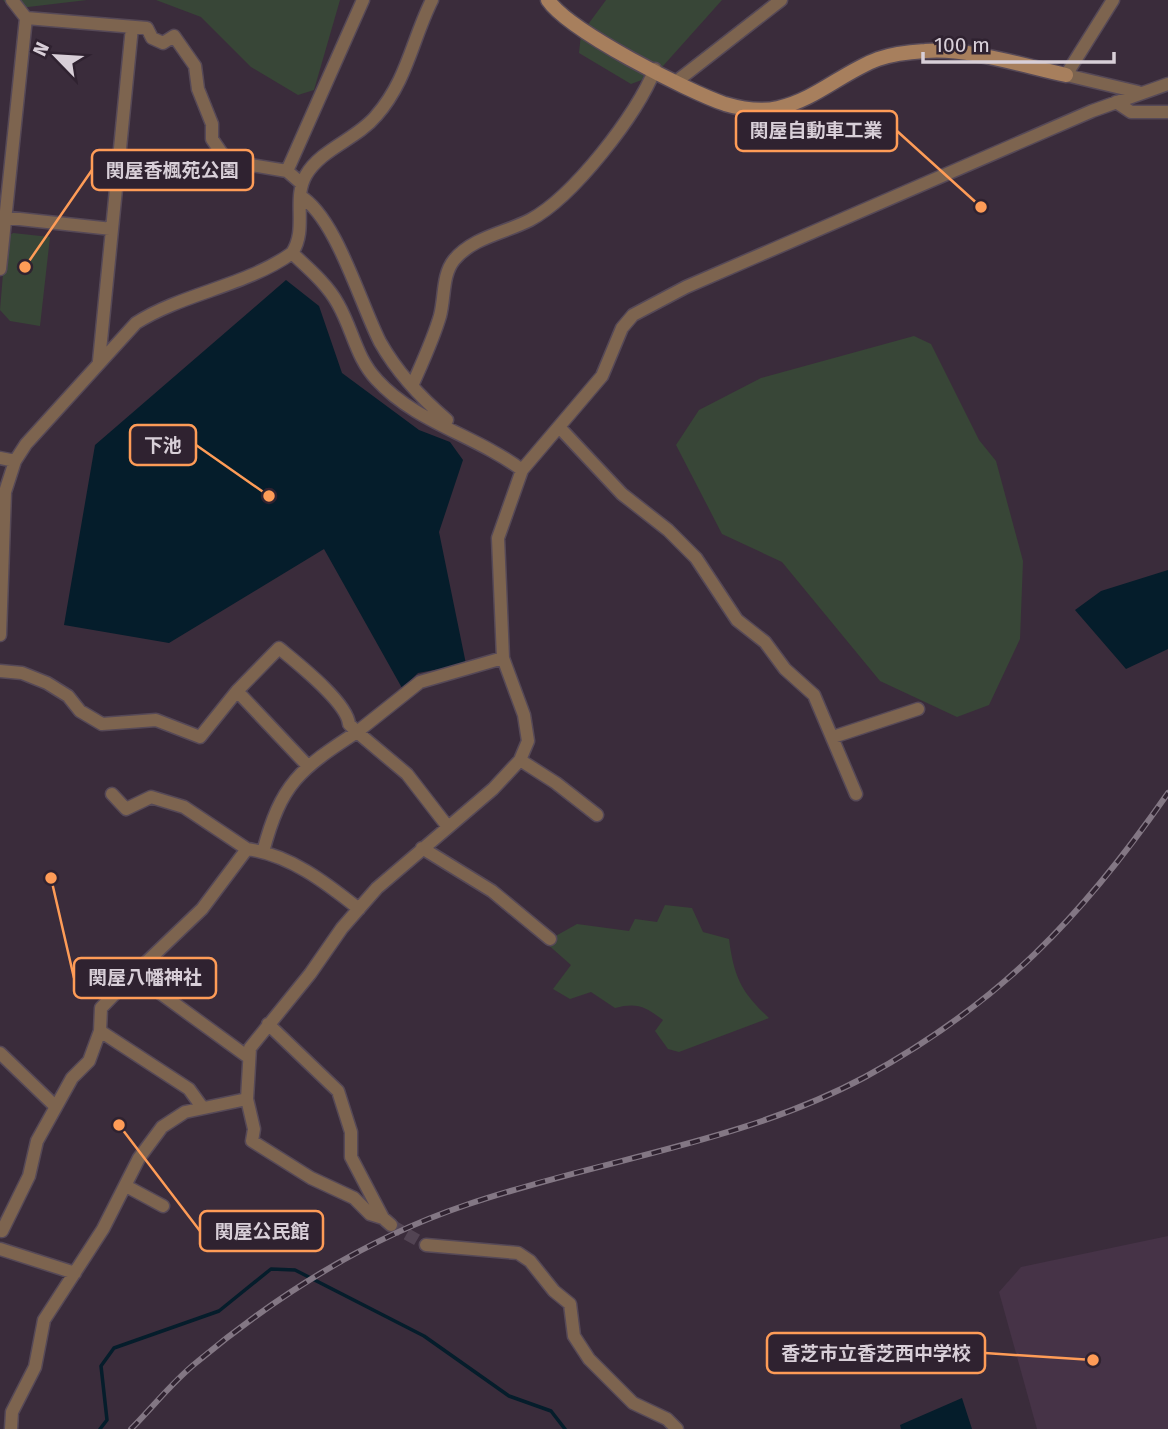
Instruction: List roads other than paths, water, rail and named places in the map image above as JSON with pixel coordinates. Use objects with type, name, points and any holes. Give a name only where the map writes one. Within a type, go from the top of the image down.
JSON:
[{"type":"street","points":[[0,270],[3,217],[26,18],[12,0]]},
{"type":"street","points":[[287,171],[363,0]]},
{"type":"street","points":[[0,635],[5,492],[15,461],[26,444],[122,336],[151,313],[198,297],[292,253],[300,235],[301,190],[317,162],[354,136],[388,101],[409,65],[432,0]]},
{"type":"street","points":[[548,0],[572,25],[677,81],[726,104],[750,110],[777,108],[802,100],[879,58],[928,50],[956,52],[1142,93]]},
{"type":"street","points":[[677,81],[781,0]]},
{"type":"street","points":[[1066,75],[1113,0]]},
{"type":"street","points":[[26,18],[147,28],[152,38],[163,43],[174,36],[195,66],[198,89],[212,124],[212,139],[227,161],[287,171],[335,238],[382,345],[412,386],[460,432]]},
{"type":"street","points":[[99,362],[132,27]]},
{"type":"street","points":[[412,386],[440,314],[447,273],[454,260],[465,249],[531,219],[555,201],[632,116],[654,69]]},
{"type":"street","points":[[268,1024],[338,1091],[351,1132],[351,1157],[387,1222],[370,1214],[354,1198],[311,1178],[252,1141],[254,1129],[247,1098],[248,1057],[250,1048],[268,1024],[359,909],[422,848],[493,789],[520,760],[528,741],[523,716],[503,658],[498,538],[522,470],[602,376],[622,328],[633,315],[657,300],[860,210],[1116,102],[1168,84]]},
{"type":"street","points":[[1116,102],[1131,112],[1168,112]]},
{"type":"street","points":[[3,217],[112,229]]},
{"type":"street","points":[[292,253],[337,302],[360,361],[378,382],[405,404],[496,450],[522,470]]},
{"type":"street","points":[[560,428],[622,494],[668,530],[696,558],[737,620],[765,642],[785,668],[814,695],[856,794]]},
{"type":"street","points":[[0,458],[15,461]]},
{"type":"street","points":[[0,671],[22,673],[47,682],[68,696],[80,711],[102,724],[156,720],[200,737],[237,691],[279,648],[319,684],[348,716],[349,724],[357,732],[407,774],[448,827]]},
{"type":"street","points":[[263,852],[283,796],[307,765],[357,732],[420,682],[503,658]]},
{"type":"street","points":[[237,691],[307,765]]},
{"type":"street","points":[[833,737],[918,709]]},
{"type":"street","points":[[520,760],[556,783],[597,815]]},
{"type":"street","points":[[112,794],[126,809],[151,797],[174,803],[199,816],[247,849],[263,852],[302,868],[359,909]]},
{"type":"street","points":[[422,848],[492,891],[550,939]]},
{"type":"street","points":[[1,1232],[29,1176],[37,1141],[72,1078],[89,1061],[100,1031],[101,1008],[202,909],[247,849]]},
{"type":"street","points":[[134,974],[248,1057]]},
{"type":"street","points":[[100,1031],[189,1089],[202,1107]]},
{"type":"street","points":[[0,1053],[56,1107]]},
{"type":"street","points":[[11,1429],[12,1412],[35,1367],[44,1321],[126,1186],[139,1158],[162,1127],[185,1112],[247,1098]]},
{"type":"street","points":[[126,1186],[163,1206]]},
{"type":"street","points":[[426,1245],[491,1252],[506,1250],[530,1261],[554,1292],[570,1304],[574,1336],[589,1359],[634,1404],[667,1419],[677,1429]]},
{"type":"street","points":[[0,1249],[75,1273]]},
{"type":"water","points":[[286,280],[319,306],[342,373],[419,430],[450,442],[463,460],[439,532],[466,664],[418,673],[402,688],[324,549],[169,643],[64,625],[95,445]]},
{"type":"water","points":[[1168,570],[1168,649],[1126,669],[1075,610],[1101,591]]},
{"type":"water","points":[[962,1398],[972,1429],[901,1429],[900,1425]]},
{"type":"waterway","points":[[100,1429],[107,1420],[101,1366],[114,1348],[219,1311],[271,1269],[295,1270],[424,1336],[509,1396],[551,1411],[565,1429]]},
{"type":"tunnel","points":[[391,1225],[426,1245]]},
{"type":"railway","points":[[131,1429],[188,1369],[259,1314],[324,1271],[394,1234],[466,1205],[516,1189],[769,1119],[818,1100],[913,1049],[997,988],[1035,954],[1103,879],[1168,793]]},
{"type":"place","name":"関屋自動車工業","points":[[981,207]]},
{"type":"place","name":"関屋香楓苑公園","points":[[25,267]]},
{"type":"place","name":"下池","points":[[269,496]]},
{"type":"place","name":"関屋八幡神社","points":[[51,878]]},
{"type":"place","name":"関屋公民館","points":[[119,1125]]},
{"type":"place","name":"香芝市立香芝西中学校","points":[[1093,1360]]}]
